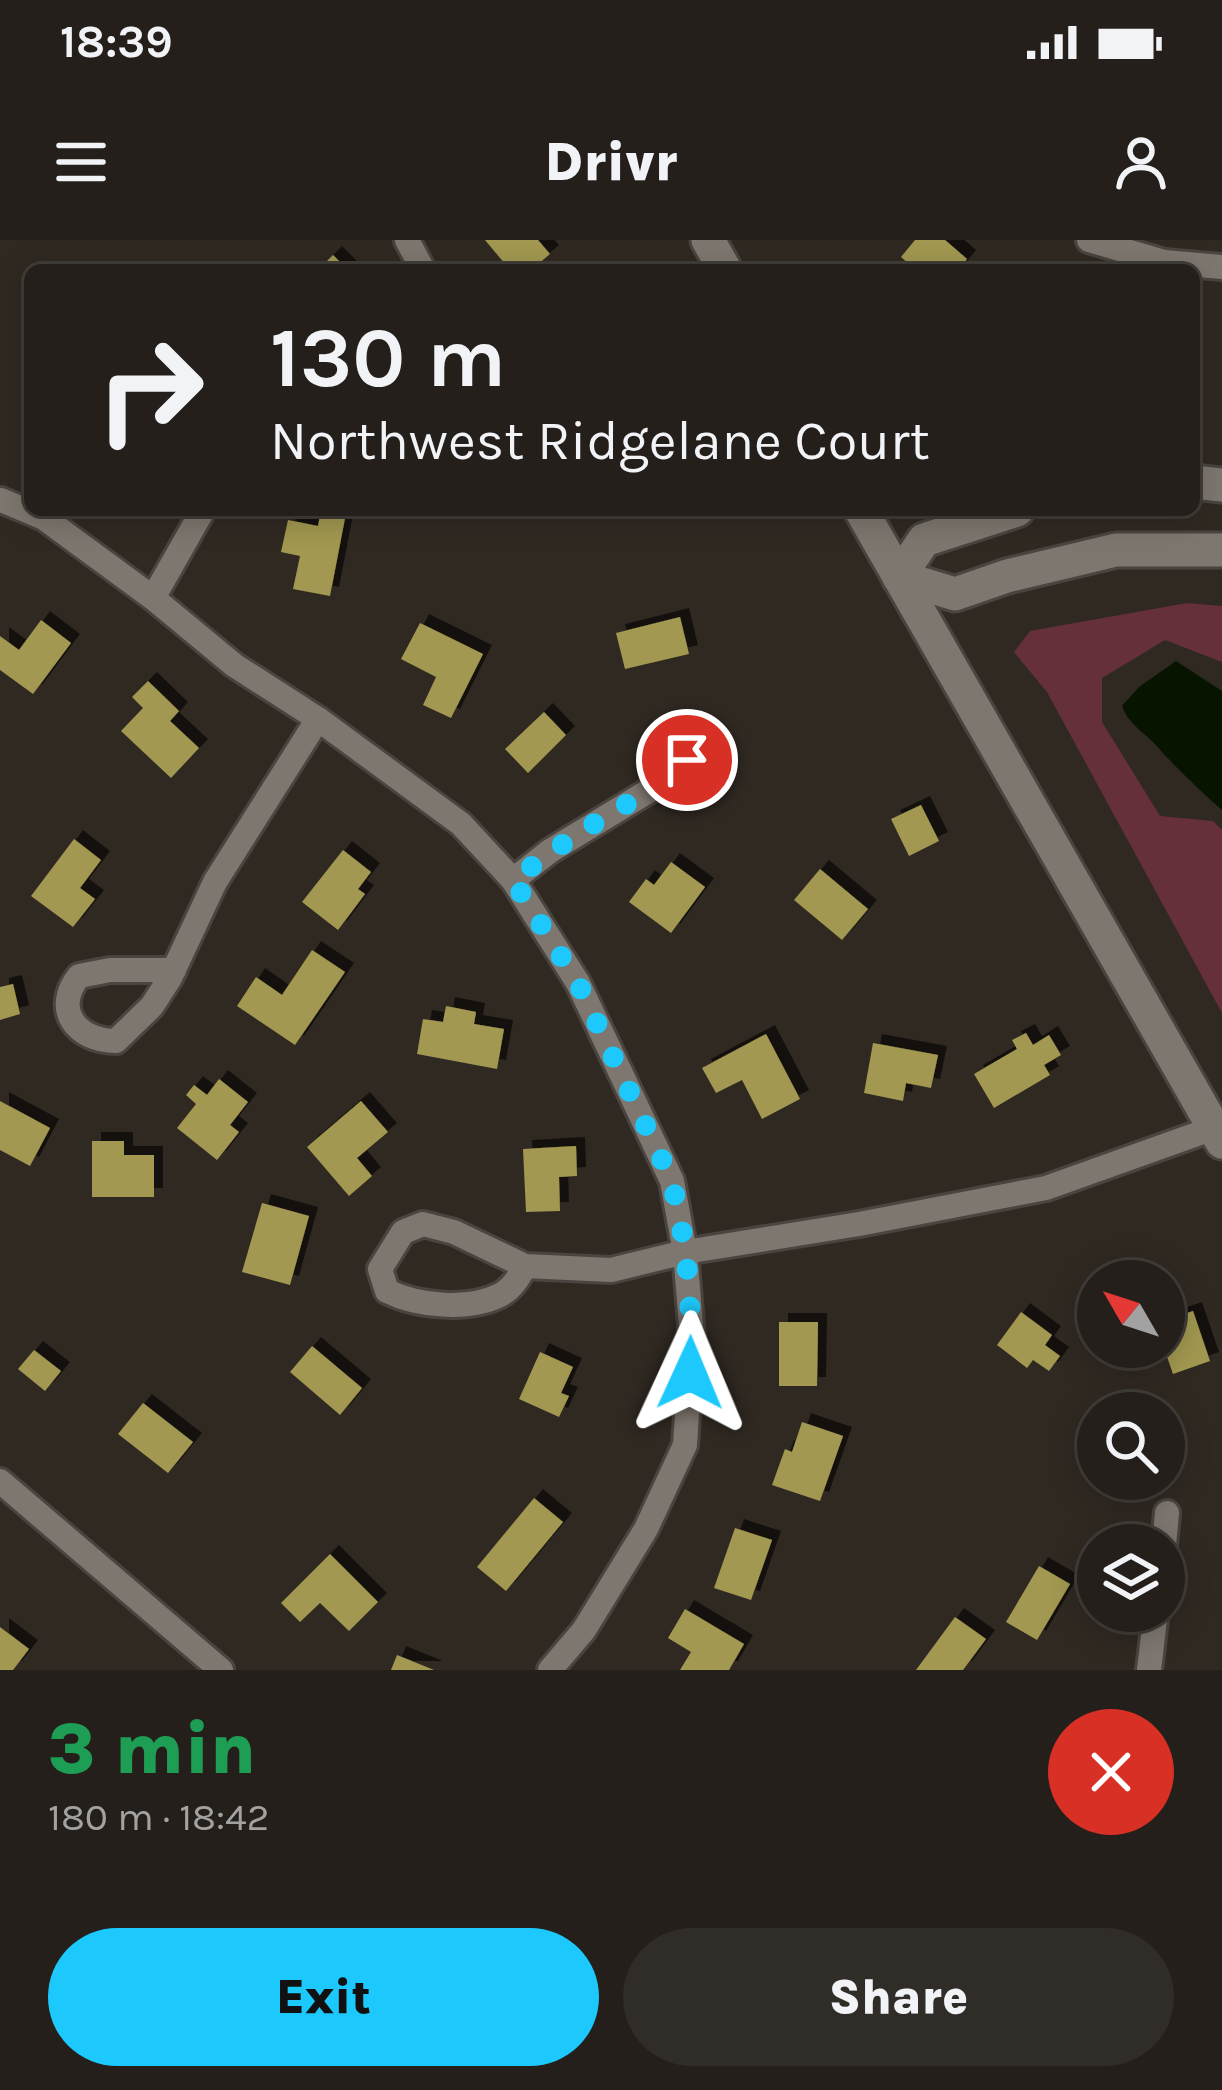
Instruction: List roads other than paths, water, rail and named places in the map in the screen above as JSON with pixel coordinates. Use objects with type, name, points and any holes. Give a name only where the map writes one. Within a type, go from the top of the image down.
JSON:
[{"type":"main road","points":[[864,516],[1218,1135]]},
{"type":"main road","points":[[899,577],[924,540],[998,516]]},
{"type":"main road","points":[[899,577],[956,593],[1007,575],[1116,550],[1222,550]]},
{"type":"street","points":[[1089,240],[1187,264]]},
{"type":"street","points":[[39,516],[153,598],[234,665],[318,718],[461,824],[513,880],[578,983],[672,1181],[686,1252],[692,1337],[685,1445],[646,1529],[584,1630],[550,1670]]},
{"type":"street","points":[[153,598],[199,516]]},
{"type":"street","points":[[174,970],[215,882],[318,718]]},
{"type":"street","points":[[513,880],[550,851],[665,781],[709,739]]},
{"type":"street","points":[[525,1266],[516,1282],[499,1296],[439,1306],[387,1291],[380,1269],[404,1232],[423,1225],[454,1232],[525,1266],[610,1270],[686,1252],[1046,1188],[1218,1135]]},
{"type":"street","points":[[0,1481],[221,1670]]},
{"type":"street","points":[[1166,1524],[1167,1513]]},
{"type":"street","points":[[1149,1670],[1154,1632]]}]
